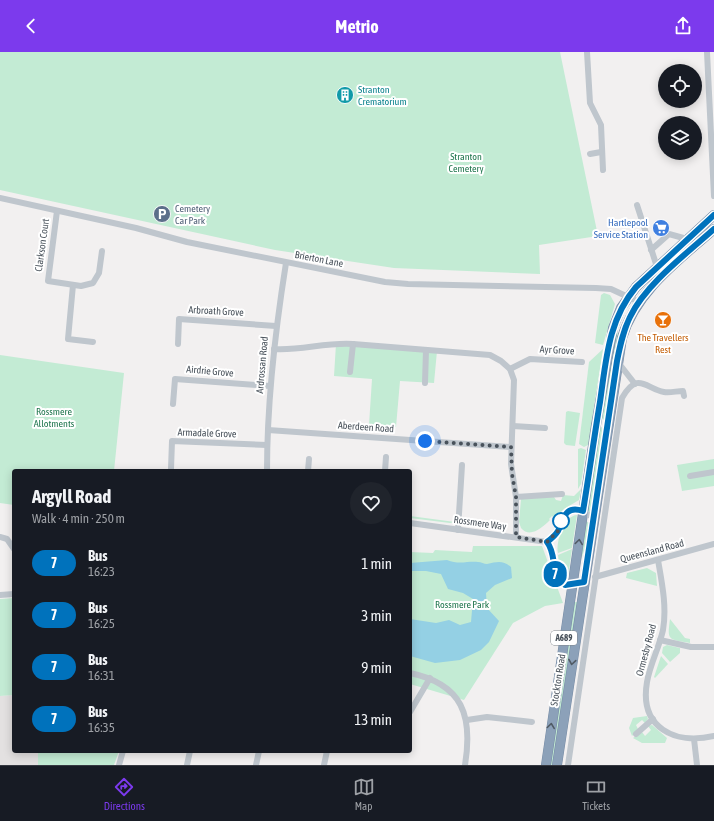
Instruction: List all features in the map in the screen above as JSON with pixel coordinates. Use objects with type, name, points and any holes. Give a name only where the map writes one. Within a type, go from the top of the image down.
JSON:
[{"type":"highway","name":"A689","points":[[654,269],[714,215]]},
{"type":"highway","name":"Stockton Road","points":[[557,765],[594,518],[612,425],[617,361],[624,330],[638,302],[657,282],[714,229]]},
{"type":"highway","name":"Stockton Road","points":[[546,765],[596,424],[610,339],[616,320],[628,296],[654,269]]},
{"type":"street","points":[[588,52],[590,103],[601,125],[603,170]]},
{"type":"street","points":[[707,52],[711,75],[714,196]]},
{"type":"street","points":[[590,154],[601,152]]},
{"type":"street","name":"Brierton Lane","points":[[0,198],[136,228],[187,242],[286,263],[396,283],[611,289],[638,302]]},
{"type":"street","points":[[637,205],[651,250],[654,269]]},
{"type":"street","name":"Clarkson Court","points":[[57,211],[48,281],[87,286],[93,283],[99,273],[102,251]]},
{"type":"street","points":[[651,250],[669,234],[687,239]]},
{"type":"street","name":"Ardrossan Road","points":[[267,469],[270,386],[276,326],[286,263]]},
{"type":"street","points":[[73,285],[68,339],[94,342]]},
{"type":"street","name":"Arbroath Grove","points":[[178,344],[179,319],[276,326]]},
{"type":"street","points":[[274,349],[296,350],[334,344],[353,344],[490,355],[501,361],[510,369],[514,386],[511,447],[512,474],[516,497],[516,537]]},
{"type":"street","points":[[350,372],[353,344]]},
{"type":"street","points":[[425,383],[426,350]]},
{"type":"street","name":"Ayr Grove","points":[[510,369],[530,359],[582,362]]},
{"type":"street","points":[[617,361],[635,384]]},
{"type":"street","name":"Airdrie Grove","points":[[173,404],[175,379],[270,386]]},
{"type":"street","points":[[596,424],[612,425],[622,398],[629,387],[635,384],[648,384],[664,392],[683,391],[684,396]]},
{"type":"street","name":"Stockton Road","points":[[568,765],[595,577],[612,425]]},
{"type":"street","points":[[513,426],[545,428]]},
{"type":"street","name":"Aberdeen Road","points":[[268,430],[511,447]]},
{"type":"street","name":"Armadale Grove","points":[[171,469],[172,441],[267,446]]},
{"type":"street","points":[[385,469],[386,457]]},
{"type":"street","points":[[308,469],[309,459]]},
{"type":"street","points":[[458,530],[462,465]]},
{"type":"street","points":[[690,476],[714,472]]},
{"type":"street","points":[[516,497],[562,494]]},
{"type":"street","points":[[584,582],[565,585],[556,577],[553,552],[547,542],[558,531],[565,515],[572,510],[583,511],[594,518]]},
{"type":"street","name":"Rossmere Way","points":[[412,524],[547,542]]},
{"type":"street","points":[[0,537],[7,540],[12,546]]},
{"type":"street","name":"Queensland Road","points":[[595,577],[714,544]]},
{"type":"street","name":"Ormesby Road","points":[[658,560],[664,604],[663,630],[647,687],[646,700],[653,719],[661,729],[670,734],[694,740],[714,736]]},
{"type":"street","points":[[0,596],[12,594]]},
{"type":"street","points":[[580,607],[590,608]]},
{"type":"street","points":[[660,640],[691,647],[714,647]]},
{"type":"street","points":[[412,674],[430,678],[451,692],[462,706],[467,720],[469,743],[465,765]]},
{"type":"street","points":[[412,709],[430,678]]},
{"type":"street","points":[[467,720],[487,717],[532,722]]},
{"type":"street","points":[[636,734],[653,719]]},
{"type":"street","points":[[694,740],[697,765]]},
{"type":"street","points":[[119,765],[122,753]]},
{"type":"street","points":[[187,765],[190,753]]},
{"type":"street","points":[[256,765],[259,753]]},
{"type":"street","points":[[324,765],[327,753]]},
{"type":"shaded area","points":[[12,695],[12,753],[38,753],[38,765],[0,765],[0,696]]},
{"type":"green space","name":"Stranton Cemetery","points":[[0,52],[560,52],[598,236],[539,245],[540,274],[394,268],[275,250],[0,190]]},
{"type":"green space","points":[[604,293],[610,295],[615,304],[603,345],[595,343],[601,295]]},
{"type":"green space","points":[[620,332],[606,417],[603,420],[602,417],[616,334]]},
{"type":"green space","points":[[336,344],[437,351],[434,383],[400,381],[396,427],[369,425],[372,379],[334,376]]},
{"type":"green space","points":[[603,349],[588,445],[584,447],[579,444],[589,362]]},
{"type":"green space","name":"Rossmere Allotments","points":[[0,355],[124,373],[114,469],[12,469],[12,505],[0,503]]},
{"type":"green space","points":[[566,412],[580,413],[575,446],[566,445],[564,443]]},
{"type":"green space","points":[[602,427],[603,431],[590,513],[588,511],[600,428]]},
{"type":"green space","points":[[581,448],[586,450],[581,484],[578,489],[578,449]]},
{"type":"green space","points":[[714,459],[714,486],[682,491],[677,465]]},
{"type":"green space","points":[[581,489],[579,500],[564,509],[554,518],[552,516],[549,519],[550,520],[540,529],[528,532],[521,528],[519,522],[521,499],[554,497],[556,500],[561,501],[563,495],[574,496]]},
{"type":"green space","points":[[577,515],[572,548],[558,553],[558,542],[565,524],[573,516]]},
{"type":"green space","points":[[412,516],[455,522],[450,523],[412,518]]},
{"type":"green space","points":[[586,521],[589,523],[587,541],[581,560]]},
{"type":"green space","points":[[462,522],[488,525],[488,527],[504,527],[503,530],[465,525]]},
{"type":"green space","name":"Rossmere Park","points":[[473,546],[542,546],[563,603],[545,606],[513,623],[464,700],[412,685],[412,552],[433,553],[435,550],[472,552]]},
{"type":"green space","points":[[572,549],[568,577],[566,578],[560,571],[558,555]]},
{"type":"green space","points":[[647,568],[656,573],[657,586],[626,578],[627,573]]},
{"type":"green space","points":[[12,598],[12,695],[0,696],[0,599]]},
{"type":"green space","points":[[574,602],[578,602],[554,765],[549,765]]},
{"type":"green space","points":[[670,619],[685,638],[690,639],[690,643],[677,641],[671,638],[669,635]]},
{"type":"green space","points":[[667,645],[680,648],[680,653],[670,662],[662,653],[663,647]]},
{"type":"green space","points":[[661,656],[668,664],[655,678],[654,677]]},
{"type":"green space","points":[[647,716],[648,719],[645,723],[642,720],[636,725],[638,729],[632,736],[629,728],[633,718]]},
{"type":"green space","points":[[652,725],[667,738],[665,743],[642,743],[633,738],[642,732],[645,736],[651,730],[648,726]]},
{"type":"green space","points":[[38,753],[118,753],[114,765],[38,765]]},
{"type":"water","points":[[447,560],[459,563],[478,562],[487,564],[503,562],[511,567],[512,578],[495,585],[486,593],[487,608],[499,621],[489,642],[481,650],[460,660],[435,663],[412,657],[412,619],[436,623],[449,620],[460,625],[471,622],[473,599],[463,593],[448,589],[441,574],[426,571],[412,571],[412,563]]},
{"type":"bus line","name":"7","points":[[714,215],[636,287],[628,296],[616,320],[610,339],[583,511],[572,510],[567,512],[558,531],[554,537],[547,542],[553,552],[554,570],[556,576],[560,582],[565,585],[584,582],[617,361],[624,330],[638,302],[647,291],[714,229]]},
{"type":"place","name":"Stranton Crematorium","points":[[345,95]]},
{"type":"place","name":"Cemetery Car Park","points":[[162,214]]},
{"type":"place","name":"Hartlepool Service Station","points":[[661,228]]},
{"type":"place","name":"The Travellers Rest","points":[[663,320]]},
{"type":"route","points":[[425,441],[511,447],[511,464],[516,497],[516,537],[547,542],[554,537],[562,520],[561,521]]}]
